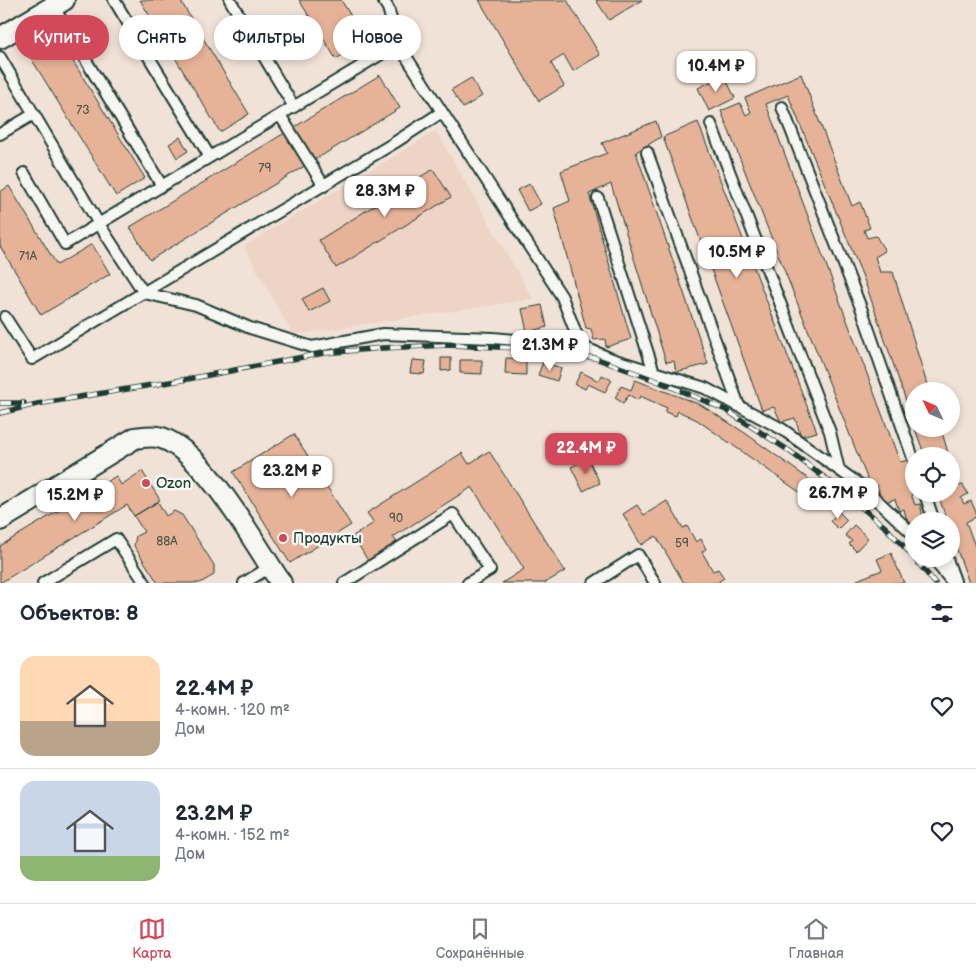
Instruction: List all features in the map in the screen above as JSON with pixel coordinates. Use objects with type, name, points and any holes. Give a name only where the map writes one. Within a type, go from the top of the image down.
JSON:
[{"type":"street","points":[[0,38],[58,3]]},
{"type":"street","points":[[0,520],[135,438],[151,436],[162,438],[177,447],[201,468],[228,503],[275,575]]},
{"type":"lane","points":[[114,0],[210,158]]},
{"type":"lane","points":[[230,0],[294,107]]},
{"type":"lane","points":[[383,0],[390,15]]},
{"type":"lane","points":[[58,3],[162,186]]},
{"type":"lane","points":[[0,57],[99,224],[144,293],[196,305],[250,328],[312,347],[383,334],[493,338],[581,346],[612,359],[705,388],[782,429],[863,487],[905,527]]},
{"type":"lane","points":[[24,173],[65,244],[372,60]]},
{"type":"lane","points":[[408,60],[562,297],[581,346]]},
{"type":"lane","points":[[782,107],[863,313],[909,447]]},
{"type":"lane","points":[[5,317],[32,359],[324,186],[442,112]]},
{"type":"lane","points":[[0,134],[34,114]]},
{"type":"lane","points":[[280,115],[324,186]]},
{"type":"lane","points":[[711,124],[830,432],[839,470]]},
{"type":"lane","points":[[648,152],[739,406]]},
{"type":"lane","points":[[598,198],[654,372]]},
{"type":"lane","points":[[344,583],[453,514],[490,570],[468,583]]},
{"type":"lane","points":[[43,583],[116,539],[145,583]]},
{"type":"lane","points":[[594,583],[638,555],[655,583]]},
{"type":"lane","points":[[940,567],[954,583]]},
{"type":"lane","points":[[949,567],[954,583]]},
{"type":"lane","points":[[244,583],[275,575]]},
{"type":"shaded area","points":[[436,131],[533,299],[293,335],[244,246]]},
{"type":"building","points":[[140,0],[180,0],[189,15],[149,15]]},
{"type":"building","points":[[299,0],[341,0],[350,15],[333,15],[333,54],[323,38],[323,15],[308,15]]},
{"type":"building","points":[[479,0],[567,0],[600,55],[573,71],[564,55],[551,63],[564,86],[539,101]]},
{"type":"building","points":[[596,0],[642,0],[609,20]]},
{"type":"building","points":[[204,40],[214,56],[214,60],[216,60],[249,114],[220,132],[176,60],[204,60]]},
{"type":"building","points":[[32,60],[72,60],[145,178],[116,196]]},
{"type":"building","points":[[801,74],[852,206],[860,202],[870,228],[864,230],[867,238],[876,236],[885,251],[875,257],[880,272],[893,272],[926,382],[905,382],[905,398],[865,282],[788,95],[766,104],[900,462],[905,461],[905,502],[914,502],[915,505],[920,504],[922,512],[905,513],[904,509],[899,511],[895,499],[882,503],[877,485],[871,488],[721,111],[740,103],[746,115],[751,112],[745,98]]},
{"type":"building","points":[[380,75],[400,108],[150,260],[130,227]]},
{"type":"building","points":[[724,75],[735,98],[709,111],[698,88]]},
{"type":"building","points":[[471,78],[482,96],[463,108],[451,90]]},
{"type":"building","points":[[656,121],[661,137],[636,152],[708,364],[676,372],[674,361],[666,362],[611,184],[589,194],[631,339],[606,347],[605,339],[594,340],[591,329],[586,328],[554,208],[570,201],[561,171],[607,153],[602,143]]},
{"type":"building","points":[[698,122],[817,432],[801,436],[795,418],[781,422],[774,407],[762,410],[663,137]]},
{"type":"building","points":[[180,137],[188,151],[177,158],[169,144]]},
{"type":"building","points":[[433,169],[451,197],[336,268],[319,240]]},
{"type":"building","points":[[530,184],[541,204],[528,211],[517,190]]},
{"type":"building","points":[[9,186],[57,265],[92,244],[110,274],[41,315],[0,246],[0,192]]},
{"type":"building","points":[[323,288],[330,301],[309,312],[302,299]]},
{"type":"building","points":[[542,305],[547,327],[527,332],[522,309]]},
{"type":"building","points":[[441,358],[451,358],[451,370],[441,371]]},
{"type":"building","points":[[506,358],[526,359],[526,375],[505,374]]},
{"type":"building","points":[[412,360],[426,361],[424,374],[410,373]]},
{"type":"building","points":[[460,360],[482,360],[482,374],[460,373]]},
{"type":"building","points":[[543,362],[561,368],[557,381],[538,375]]},
{"type":"building","points":[[581,372],[599,381],[602,375],[612,380],[605,392],[588,384],[585,389],[575,384]]},
{"type":"building","points":[[635,380],[701,405],[745,433],[821,488],[812,501],[697,420],[678,411],[676,416],[665,412],[667,408],[640,396],[638,400],[629,395],[623,403],[615,398],[621,386],[631,390]]},
{"type":"building","points":[[294,434],[351,525],[290,563],[233,472]]},
{"type":"building","points":[[918,438],[944,438],[946,447],[922,447]]},
{"type":"building","points":[[489,451],[565,571],[545,583],[502,583],[524,569],[472,487],[393,537],[399,545],[370,564],[353,536],[374,523],[367,513],[462,453],[469,464]]},
{"type":"building","points":[[588,458],[600,483],[583,491],[571,467]]},
{"type":"building","points":[[142,471],[160,500],[134,516],[127,505],[0,583],[0,546],[116,476],[121,485]]},
{"type":"building","points":[[963,485],[968,494],[961,498],[964,504],[971,501],[976,512],[976,517],[966,522],[976,549],[976,583],[969,583],[960,558],[960,512],[944,512],[941,502],[960,502],[960,486]]},
{"type":"building","points":[[667,501],[683,528],[687,526],[696,542],[701,539],[706,549],[702,552],[713,571],[718,569],[724,578],[719,581],[720,583],[684,583],[656,536],[641,545],[623,514],[637,505],[644,515]]},
{"type":"building","points":[[158,502],[166,516],[174,511],[182,515],[214,565],[214,575],[200,583],[158,583],[134,546],[136,536],[144,532],[134,516]]},
{"type":"building","points":[[839,512],[847,520],[838,529],[830,521]]},
{"type":"building","points":[[854,525],[868,538],[856,551],[849,544],[852,541],[845,535]]},
{"type":"building","points":[[891,553],[904,583],[858,583],[857,580],[882,570],[877,559]]},
{"type":"railway","points":[[0,413],[37,404],[188,379],[324,353],[448,345],[520,348],[595,358],[660,382],[726,410],[788,450],[842,491],[884,526],[905,548]]},
{"type":"railway","points":[[0,403],[24,403]]},
{"type":"railway","points":[[922,567],[935,583]]},
{"type":"place","name":"Ozon","points":[[146,483]]},
{"type":"place","name":"Продукты","points":[[283,538]]}]
